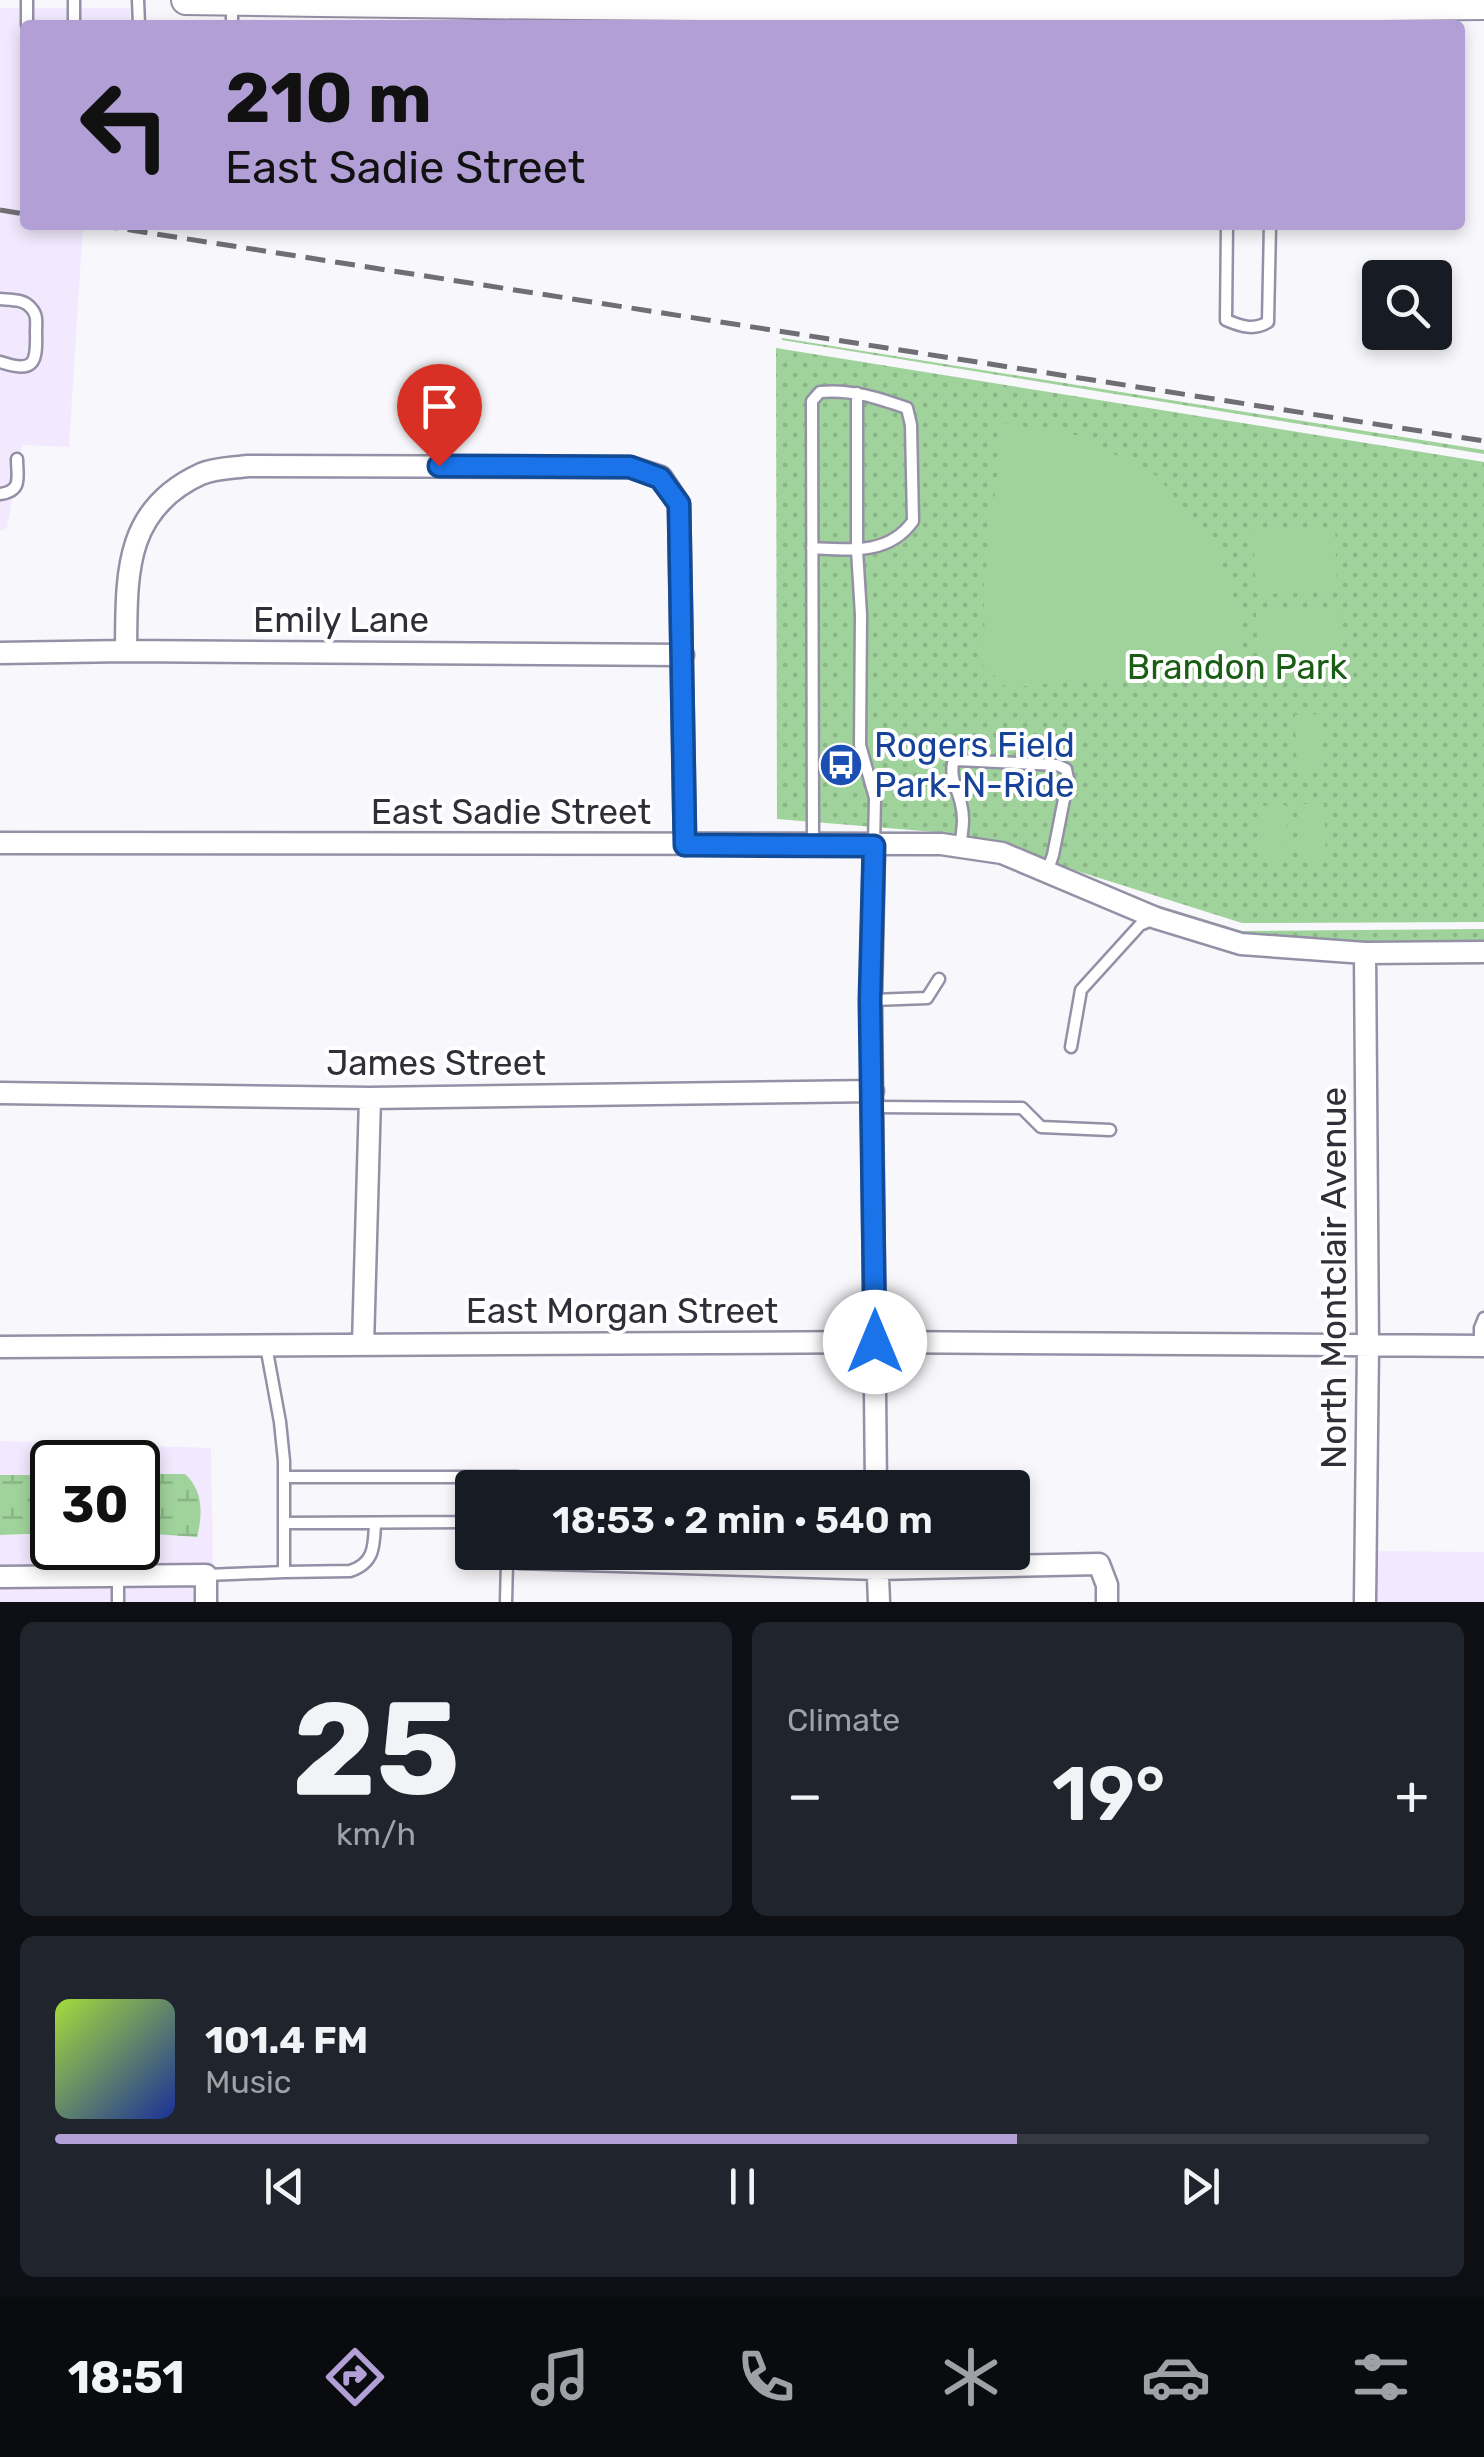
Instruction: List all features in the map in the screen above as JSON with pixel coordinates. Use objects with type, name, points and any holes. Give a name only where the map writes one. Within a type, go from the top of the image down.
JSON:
[{"type":"street","points":[[186,0],[1484,5]]},
{"type":"street","points":[[126,651],[127,573],[137,538],[164,498],[204,473],[248,466],[630,467],[660,478],[679,504],[685,845]]},
{"type":"street","name":"Emily Lane","points":[[0,653],[682,654]]},
{"type":"street","name":"East Sadie Street","points":[[0,843],[941,844],[1002,853],[1156,918],[1241,944],[1365,953],[1484,952]]},
{"type":"street","points":[[874,846],[870,1000],[876,1470]]},
{"type":"street","name":"North Montclair Avenue","points":[[1365,953],[1368,1346],[1365,1602]]},
{"type":"street","name":"James Street","points":[[0,1093],[873,1099]]},
{"type":"street","points":[[363,1344],[370,1098]]},
{"type":"street","name":"East Morgan Street","points":[[0,1347],[875,1342],[1482,1346]]},
{"type":"street","points":[[1030,1563],[1099,1564],[1107,1602]]},
{"type":"street","points":[[877,1570],[879,1602]]},
{"type":"street","points":[[0,1577],[206,1575],[206,1602]]},
{"type":"lane","points":[[1227,230],[1226,320],[1242,327],[1260,327],[1268,322],[1270,230]]},
{"type":"lane","points":[[0,298],[22,301],[36,314],[36,354],[27,368],[0,362]]},
{"type":"lane","points":[[812,548],[857,550],[891,543],[912,521],[912,425],[908,408],[843,390],[820,392],[812,401],[812,548],[813,846]]},
{"type":"lane","points":[[857,393],[860,745],[874,798],[874,846]]},
{"type":"lane","points":[[0,494],[17,486],[17,458]]},
{"type":"lane","points":[[960,847],[964,824],[952,780],[953,763],[957,760],[1058,764],[1068,774],[1047,872]]},
{"type":"lane","points":[[1071,1047],[1080,990],[1140,925],[1156,918]]},
{"type":"lane","points":[[870,1000],[927,998],[940,979]]},
{"type":"lane","points":[[873,1099],[1022,1108],[1041,1127],[1110,1130]]},
{"type":"lane","points":[[1482,1346],[1480,1328],[1484,1318]]},
{"type":"lane","points":[[266,1346],[280,1422],[284,1572]]},
{"type":"lane","points":[[284,1477],[455,1482]]},
{"type":"lane","points":[[284,1524],[455,1522]]},
{"type":"lane","points":[[206,1575],[360,1568],[374,1550],[375,1523]]},
{"type":"lane","points":[[506,1602],[507,1570]]},
{"type":"lane","points":[[118,1576],[118,1602]]},
{"type":"shaded area","points":[[0,8],[130,8],[130,20],[20,20],[20,230],[83,230],[69,447],[22,445],[7,528],[0,531]]},
{"type":"shaded area","points":[[0,1441],[30,1442],[30,1475],[0,1475]]},
{"type":"shaded area","points":[[160,1446],[211,1448],[213,1566],[160,1566],[160,1534],[197,1537],[185,1474],[160,1474]]},
{"type":"shaded area","points":[[30,1534],[30,1567],[0,1567],[0,1535]]},
{"type":"shaded area","points":[[1374,1551],[1484,1552],[1484,1602],[1374,1602]]},
{"type":"shaded area","points":[[198,1584],[198,1602],[0,1602],[0,1586]]},
{"type":"green space","points":[[782,340],[1484,450],[1484,454]]},
{"type":"green space","name":"Brandon Park","points":[[776,348],[1484,462],[1484,922],[1242,923],[960,834],[777,819]]},
{"type":"green space","points":[[1003,423],[1076,435],[1157,476],[1216,545],[1239,612],[1244,656],[1238,680],[1054,683],[1007,688],[982,664],[983,594]]},
{"type":"green space","points":[[1335,527],[1337,592],[1256,594],[1253,529]]},
{"type":"green space","points":[[1337,608],[1339,673],[1258,675],[1256,609]]},
{"type":"green space","points":[[1322,714],[1324,771],[1297,772],[1295,715]]},
{"type":"green space","points":[[1297,804],[1324,804],[1326,860],[1299,861]]},
{"type":"green space","points":[[1286,805],[1288,862],[1261,862],[1259,806]]},
{"type":"green space","points":[[1128,896],[1242,931],[1484,929],[1484,942],[1365,944],[1242,935]]},
{"type":"green space","points":[[160,1474],[185,1474],[191,1480],[200,1503],[197,1537],[160,1534]]},
{"type":"green space","points":[[0,1475],[30,1475],[30,1534],[0,1535]]},
{"type":"railway","points":[[0,210],[20,213]]},
{"type":"railway","points":[[130,230],[1484,441]]},
{"type":"place","name":"Rogers Field Park-N-Ride","points":[[841,765]]},
{"type":"route","points":[[439,466],[630,467],[660,478],[679,504],[685,845],[874,846],[870,1000],[875,1342]]}]
